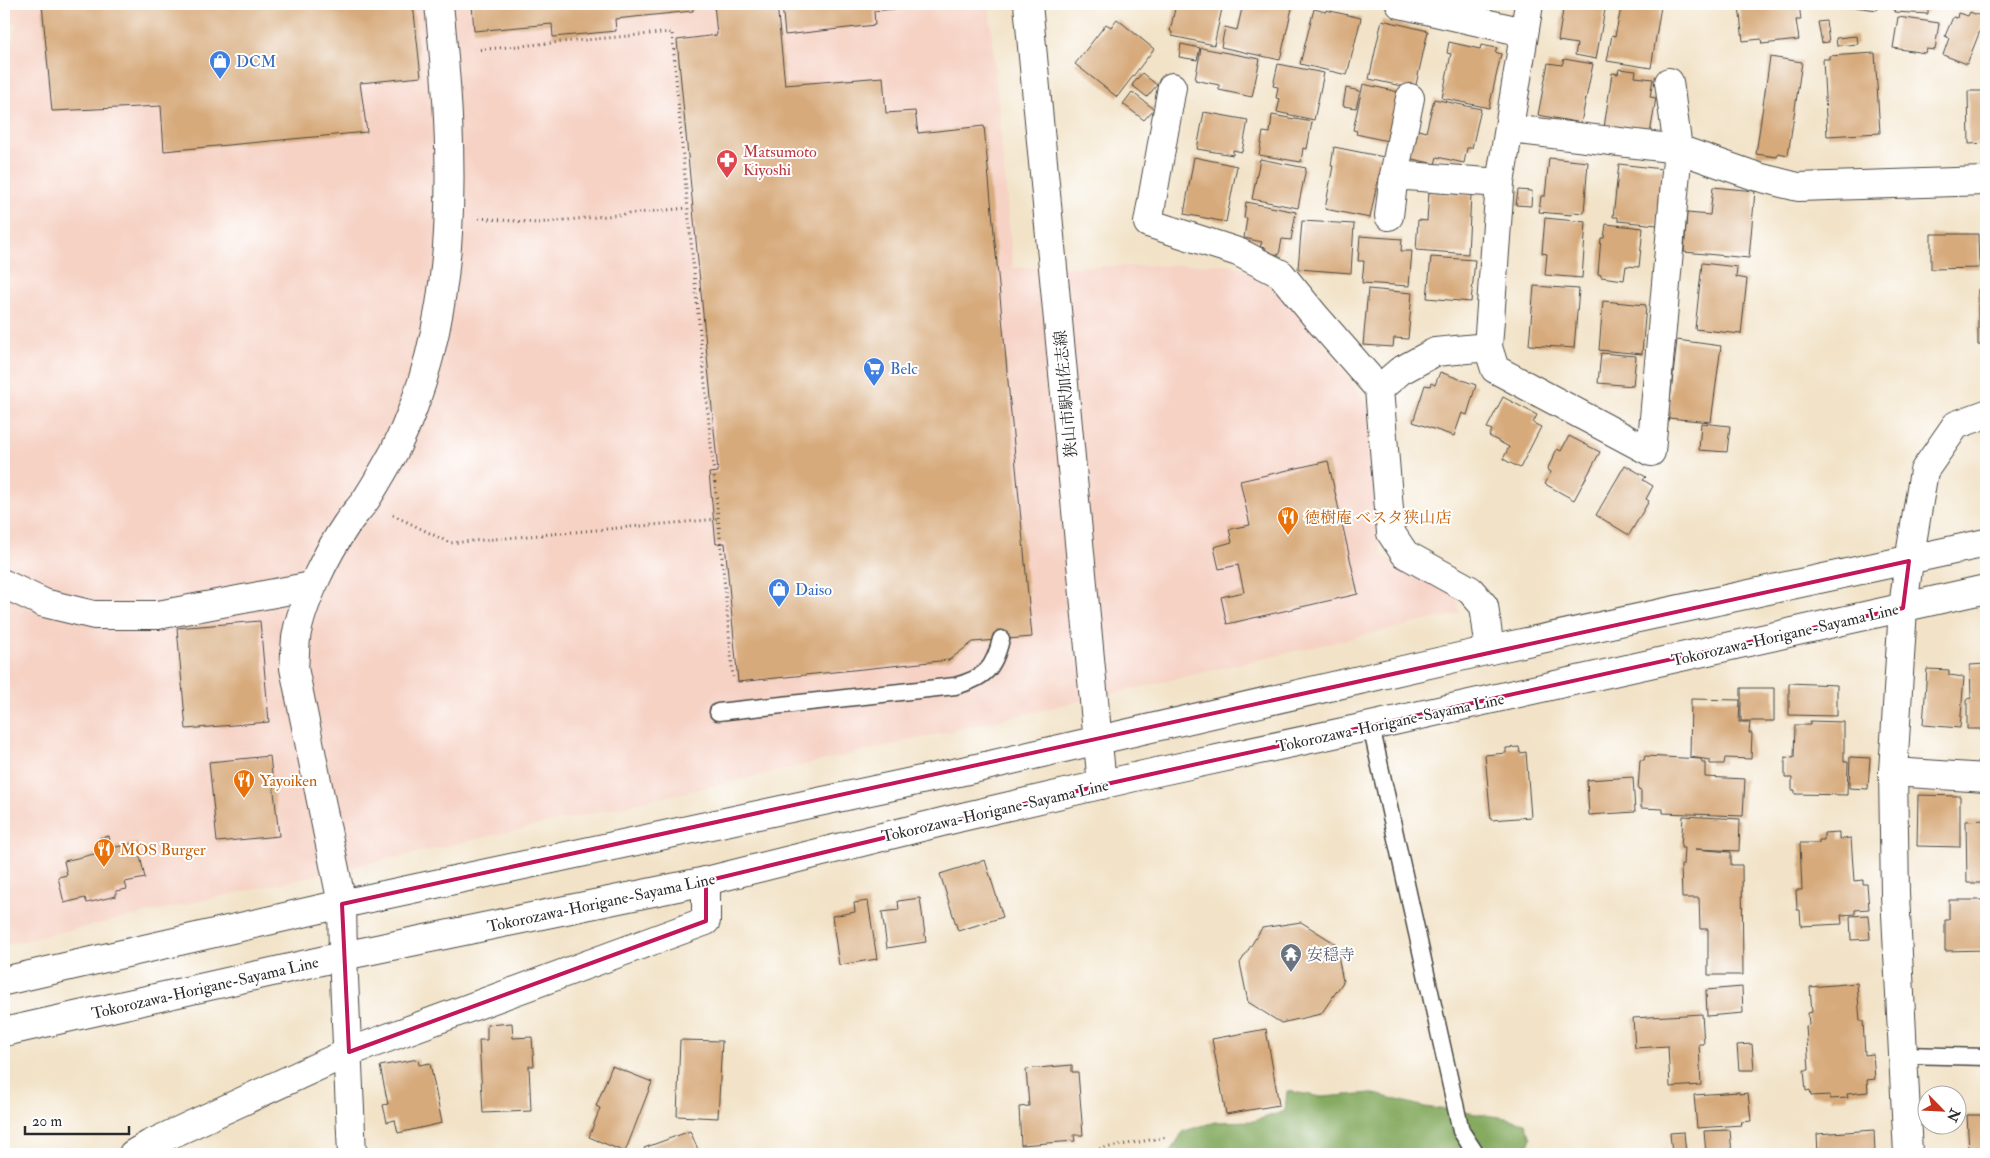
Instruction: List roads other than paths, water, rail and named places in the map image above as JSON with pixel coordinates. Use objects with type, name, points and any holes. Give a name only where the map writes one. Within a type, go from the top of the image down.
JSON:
[{"type":"street","points":[[352,1154],[342,904],[294,668],[296,637],[312,586],[346,525],[365,501],[394,452],[420,386],[440,309],[450,196],[448,104],[439,4]]},
{"type":"street","name":"狭山市駅加佐志線","points":[[1028,4],[1102,785]]},
{"type":"street","points":[[1400,4],[1524,32]]},
{"type":"street","points":[[1529,4],[1500,183],[1488,347],[1495,369],[1651,452],[1678,149],[1669,82]]},
{"type":"street","points":[[1172,87],[1148,223],[1238,252],[1281,274],[1379,389],[1392,533],[1405,554],[1470,590],[1484,606],[1490,650]]},
{"type":"street","points":[[1389,216],[1394,175],[1410,98]]},
{"type":"street","points":[[1510,129],[1678,149],[1758,176],[1798,187],[1986,181]]},
{"type":"street","points":[[1394,175],[1500,183]]},
{"type":"street","points":[[1379,389],[1400,370],[1435,352],[1488,347]]},
{"type":"street","points":[[1908,1154],[1895,894],[1893,772],[1903,608],[1924,471],[1956,425],[1986,414]]},
{"type":"street","points":[[4,981],[342,904],[978,768],[1490,650],[1986,543]]},
{"type":"street","points":[[4,584],[44,603],[94,615],[158,615],[312,586]]},
{"type":"street","name":"Tokorozawa-Horigane-Sayama Line","points":[[4,1032],[343,956],[706,881],[962,817],[1102,785],[1986,589]]},
{"type":"street","points":[[1893,772],[1986,778]]},
{"type":"street","points":[[133,1154],[150,1144],[349,1052],[706,921],[706,881]]},
{"type":"lane","points":[[718,712],[955,686],[975,681],[989,668],[997,655],[1001,639]]},
{"type":"lane","points":[[1371,726],[1462,1131],[1476,1154]]},
{"type":"lane","points":[[1904,1055],[1986,1057]]},
{"type":"place","name":"DCM","points":[[220,80]]},
{"type":"place","name":"Matsumoto Kiyoshi","points":[[727,179]]},
{"type":"place","name":"Belc","points":[[874,387]]},
{"type":"place","name":"徳樹庵 ベスタ狭山店","points":[[1288,536]]},
{"type":"place","name":"Daiso","points":[[779,608]]},
{"type":"place","name":"Yayoiken","points":[[244,799]]},
{"type":"place","name":"MOS Burger","points":[[104,868]]},
{"type":"place","name":"安穏寺","points":[[1291,973]]}]
